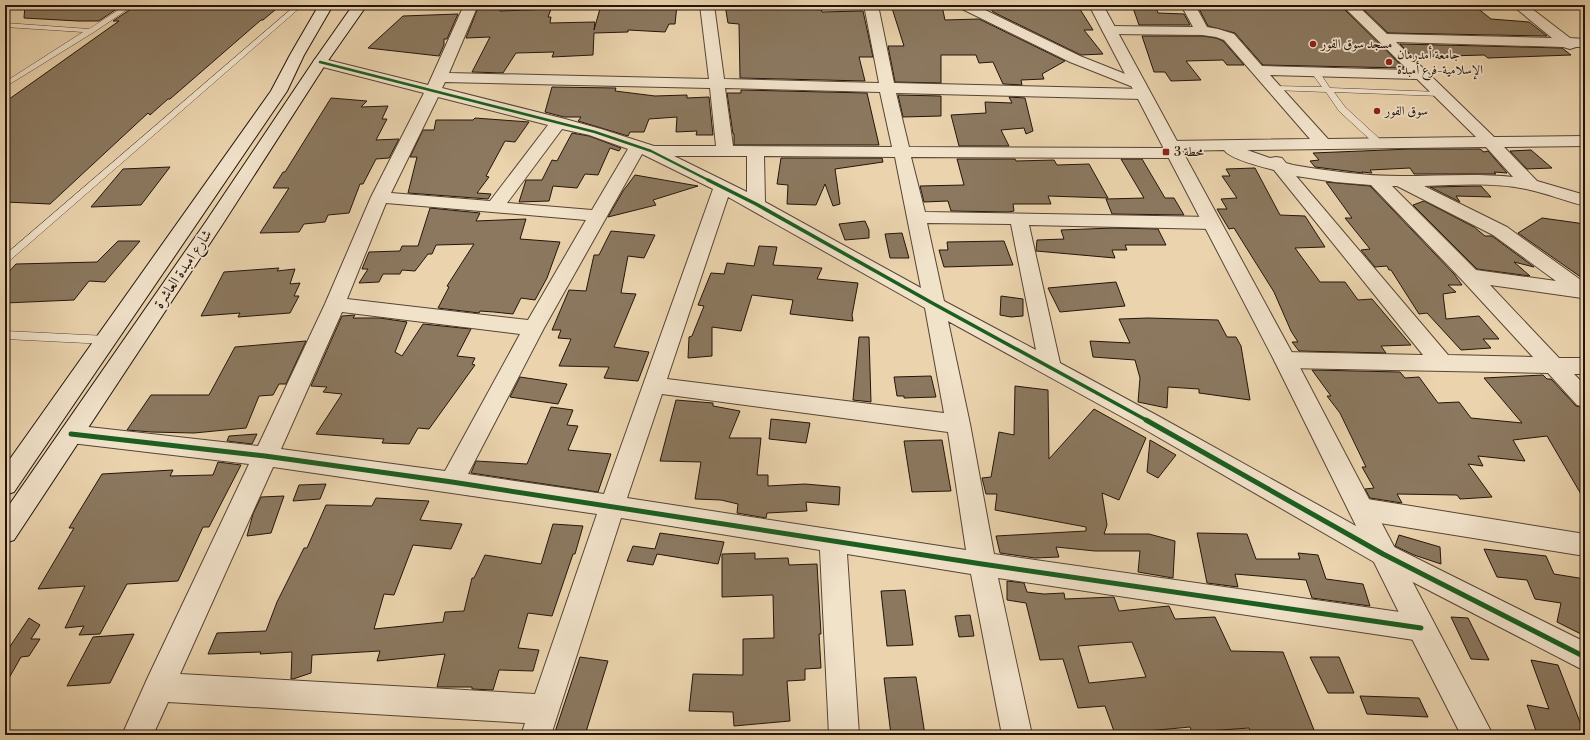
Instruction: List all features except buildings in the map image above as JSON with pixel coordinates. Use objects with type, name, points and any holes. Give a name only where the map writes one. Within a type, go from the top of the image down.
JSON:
[{"type":"street","name":"شارع امبدة العاشرة","points":[[5,485],[279,91],[297,55],[326,5]]},
{"type":"street","name":"شارع امبدة العاشرة","points":[[5,532],[213,225],[320,62],[360,5]]},
{"type":"street","points":[[137,735],[335,304],[380,197],[437,84],[471,5]]},
{"type":"street","points":[[707,5],[725,151]]},
{"type":"street","points":[[871,5],[888,88],[918,217],[958,424],[982,564],[1017,735]]},
{"type":"street","points":[[964,5],[1140,89]]},
{"type":"street","points":[[1096,5],[1285,360],[1421,628],[1478,735]]},
{"type":"street","points":[[1188,5],[1202,31]]},
{"type":"street","points":[[1349,5],[1490,142],[1531,185]]},
{"type":"street","points":[[1519,5],[1585,57]]},
{"type":"street","points":[[1109,30],[1202,31],[1218,33],[1229,37],[1324,144]]},
{"type":"street","points":[[1384,38],[1585,44]]},
{"type":"street","points":[[320,62],[437,84],[644,149],[756,204],[1383,554],[1585,657]]},
{"type":"street","points":[[1258,70],[1422,75]]},
{"type":"street","points":[[437,84],[717,84],[888,88],[1140,89]]},
{"type":"street","points":[[495,207],[559,122]]},
{"type":"street","points":[[644,149],[725,151],[1172,149],[1221,146],[1324,144],[1585,141]]},
{"type":"street","points":[[1221,146],[1248,157],[1279,166],[1326,175],[1377,181],[1504,181],[1531,185],[1585,201]]},
{"type":"street","points":[[1262,146],[1442,363]]},
{"type":"street","points":[[452,482],[534,328],[598,216],[644,149]]},
{"type":"street","points":[[755,151],[756,204]]},
{"type":"street","points":[[1377,181],[1555,365],[1585,399]]},
{"type":"street","points":[[1399,181],[1498,230],[1583,292]]},
{"type":"street","points":[[158,687],[540,722],[612,506],[723,187]]},
{"type":"street","points":[[380,197],[598,216]]},
{"type":"street","points":[[918,217],[1212,223]]},
{"type":"street","points":[[1019,219],[1050,367]]},
{"type":"street","points":[[1470,276],[1583,292]]},
{"type":"street","points":[[335,304],[534,328]]},
{"type":"street","points":[[1285,360],[1585,366]]},
{"type":"street","points":[[654,385],[958,424]]},
{"type":"street","points":[[71,434],[265,456],[452,482],[982,564],[1421,628]]},
{"type":"street","points":[[1361,509],[1585,545]]},
{"type":"street","points":[[833,541],[844,735]]},
{"type":"lane","points":[[5,85],[131,5]]},
{"type":"lane","points":[[5,260],[70,206],[300,5]]},
{"type":"lane","points":[[5,25],[92,31]]},
{"type":"lane","points":[[1315,72],[1342,109],[1380,144]]},
{"type":"lane","points":[[1274,88],[1441,94]]},
{"type":"lane","points":[[5,335],[107,340]]},
{"type":"cycle path","points":[[320,62],[595,132],[651,151],[756,204],[934,304],[1152,423],[1383,554],[1585,657]]},
{"type":"cycle path","points":[[71,434],[265,456],[452,482],[982,564],[1421,628]]},
{"type":"place","name":"مسجد سوق الفور","points":[[1313,44]]},
{"type":"place","name":"جامعة أمدرمان الإسلامية-فرع أمبدة","points":[[1389,62]]},
{"type":"place","name":"سوق الفور","points":[[1377,111]]},
{"type":"place","name":"محطة 3","points":[[1166,152]]}]
